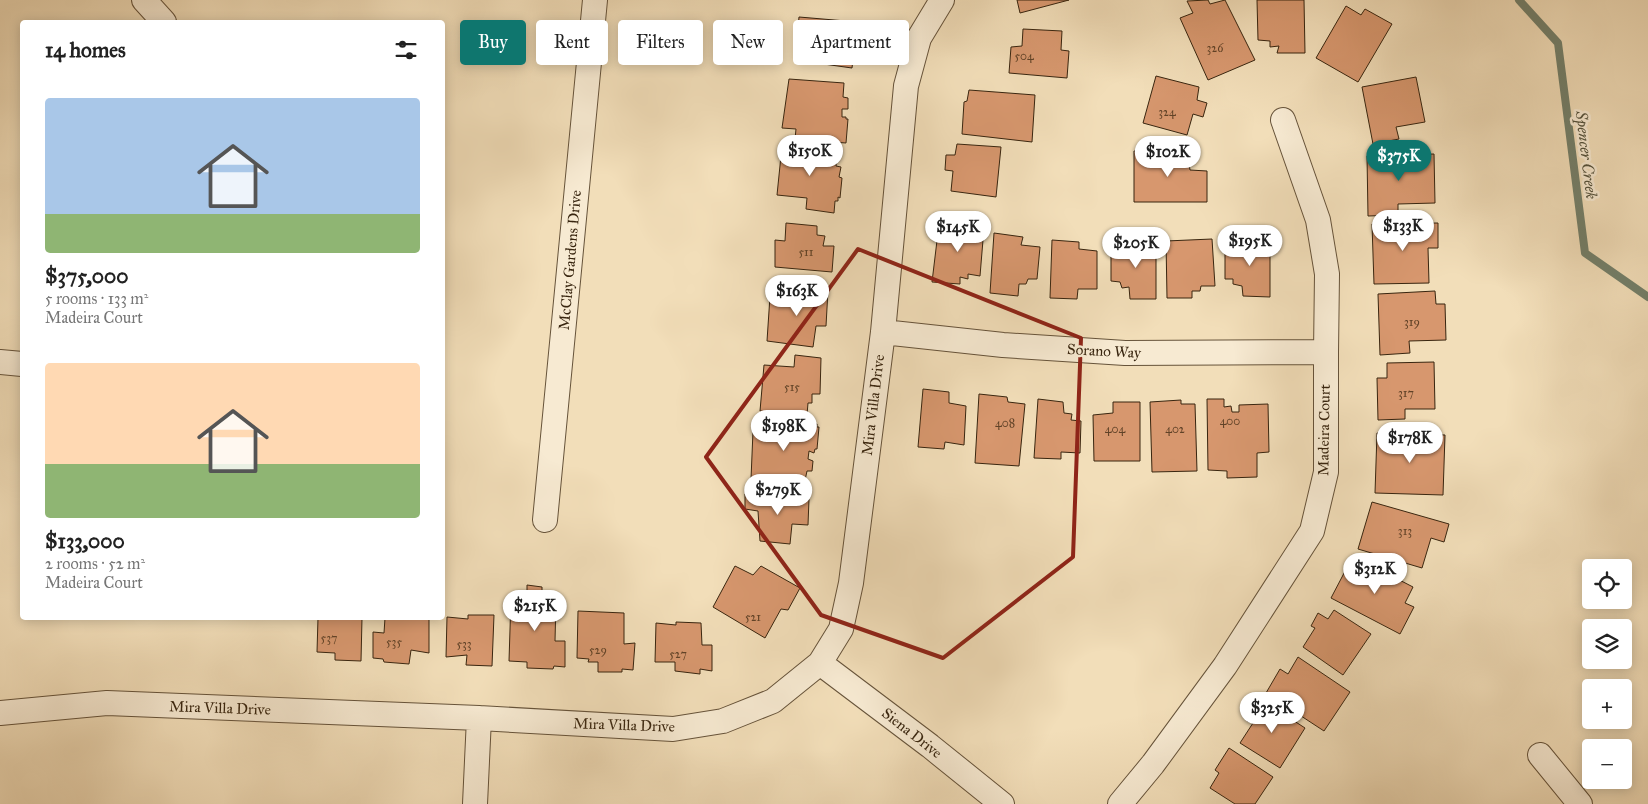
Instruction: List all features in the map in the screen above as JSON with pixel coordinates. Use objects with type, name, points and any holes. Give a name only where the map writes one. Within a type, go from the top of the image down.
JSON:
[{"type":"street","points":[[144,0],[162,20]]},
{"type":"street","name":"McClay Gardens Drive","points":[[545,520],[595,0]]},
{"type":"street","name":"Mira Villa Drive","points":[[0,713],[107,703],[479,718],[673,729],[724,721],[772,701],[820,663],[840,629],[851,584],[882,332],[906,86],[919,38],[942,0]]},
{"type":"street","name":"Madeira Court","points":[[1120,804],[1153,764],[1225,666],[1312,531],[1326,472],[1328,274],[1318,220],[1283,120]]},
{"type":"street","name":"Sorano Way","points":[[882,332],[1003,345],[1125,353],[1326,352]]},
{"type":"street","points":[[0,362],[20,364]]},
{"type":"street","name":"Siena Drive","points":[[820,663],[930,746],[1002,804]]},
{"type":"street","points":[[475,804],[479,718]]},
{"type":"street","points":[[1540,756],[1580,804]]},
{"type":"highlighted area","points":[[858,249],[1081,338],[1073,557],[943,658],[821,615],[706,457]]},
{"type":"building","points":[[1017,0],[1069,0],[1020,13]]},
{"type":"building","points":[[1208,0],[1210,4],[1225,0],[1255,60],[1208,80],[1180,18],[1193,13],[1187,1]]},
{"type":"building","points":[[1257,0],[1304,0],[1305,53],[1277,53],[1279,46],[1270,47],[1270,41],[1258,40]]},
{"type":"building","points":[[1346,6],[1361,15],[1365,9],[1392,24],[1358,82],[1316,58]]},
{"type":"building","points":[[799,17],[834,20],[799,20]]},
{"type":"building","points":[[1023,29],[1062,31],[1061,50],[1069,51],[1067,78],[1009,73],[1011,47],[1022,46]]},
{"type":"building","points":[[831,65],[852,65],[852,68]]},
{"type":"building","points":[[1156,76],[1199,87],[1197,100],[1207,103],[1203,117],[1193,114],[1187,135],[1143,123]]},
{"type":"building","points":[[1416,77],[1425,122],[1396,127],[1399,139],[1373,144],[1362,87]]},
{"type":"building","points":[[789,79],[844,83],[843,97],[848,98],[848,109],[842,109],[842,117],[848,119],[846,143],[795,139],[796,129],[782,128]]},
{"type":"building","points":[[969,90],[1035,95],[1032,142],[962,134],[964,102],[967,101]]},
{"type":"building","points":[[957,144],[1001,147],[996,197],[951,191],[953,171],[945,170],[946,155],[955,155]]},
{"type":"building","points":[[782,146],[837,152],[836,166],[841,167],[839,177],[842,178],[840,198],[838,197],[838,201],[835,201],[834,213],[806,209],[807,198],[777,195]]},
{"type":"building","points":[[1134,151],[1187,151],[1190,170],[1207,171],[1207,202],[1134,202]]},
{"type":"building","points":[[1434,154],[1435,203],[1398,204],[1398,215],[1368,216],[1367,156]]},
{"type":"building","points":[[786,223],[817,226],[817,235],[825,236],[823,246],[834,246],[832,272],[775,267],[775,240],[785,241]]},
{"type":"building","points":[[1438,223],[1438,248],[1428,248],[1429,283],[1374,284],[1372,224]]},
{"type":"building","points":[[939,224],[984,228],[980,276],[968,274],[968,279],[960,277],[960,284],[932,282]]},
{"type":"building","points":[[994,233],[1023,237],[1021,245],[1040,247],[1037,279],[1028,279],[1026,284],[1019,284],[1018,296],[990,293]]},
{"type":"building","points":[[1270,237],[1270,297],[1243,296],[1242,286],[1233,284],[1233,279],[1225,279],[1225,247],[1243,246],[1243,239]]},
{"type":"building","points":[[1212,239],[1215,286],[1201,286],[1200,291],[1192,291],[1192,298],[1167,298],[1166,241]]},
{"type":"building","points":[[1052,240],[1079,242],[1079,249],[1097,251],[1097,289],[1078,289],[1077,299],[1050,298]]},
{"type":"building","points":[[1156,240],[1156,299],[1130,299],[1129,287],[1122,288],[1120,282],[1111,281],[1111,249],[1128,249],[1128,241]]},
{"type":"building","points":[[800,287],[828,290],[826,326],[816,326],[813,347],[767,341],[770,296],[799,299]]},
{"type":"building","points":[[1435,291],[1436,304],[1445,304],[1446,340],[1409,341],[1410,353],[1380,355],[1378,294]]},
{"type":"building","points":[[795,355],[821,358],[820,394],[812,394],[812,403],[808,403],[807,415],[760,411],[764,365],[794,367]]},
{"type":"building","points":[[1434,362],[1435,409],[1405,409],[1405,419],[1378,420],[1377,378],[1387,378],[1387,363]]},
{"type":"building","points":[[923,389],[949,392],[949,403],[966,406],[964,445],[945,442],[944,449],[918,447]]},
{"type":"building","points":[[979,394],[1007,397],[1008,402],[1025,404],[1019,466],[975,463]]},
{"type":"building","points":[[1038,399],[1063,402],[1064,413],[1072,414],[1071,420],[1081,421],[1080,453],[1061,452],[1061,459],[1034,458]]},
{"type":"building","points":[[1207,399],[1224,399],[1224,407],[1231,406],[1232,412],[1239,412],[1239,405],[1268,404],[1269,452],[1257,453],[1257,477],[1227,478],[1227,471],[1208,470]]},
{"type":"building","points":[[1181,400],[1181,404],[1195,404],[1197,471],[1152,472],[1150,402]]},
{"type":"building","points":[[1113,402],[1140,402],[1140,461],[1094,461],[1093,415],[1113,413]]},
{"type":"building","points":[[769,420],[817,424],[817,427],[819,427],[817,449],[815,449],[814,453],[809,451],[808,459],[813,461],[812,471],[807,471],[804,485],[751,479],[753,431],[768,432]]},
{"type":"building","points":[[1377,433],[1445,435],[1443,495],[1375,493]]},
{"type":"building","points":[[745,494],[809,499],[808,525],[792,524],[790,544],[760,541],[758,511],[745,509]]},
{"type":"building","points":[[1372,502],[1449,524],[1444,542],[1431,538],[1422,568],[1358,549]]},
{"type":"building","points":[[1353,556],[1413,587],[1405,603],[1414,607],[1400,634],[1331,598]]},
{"type":"building","points":[[735,566],[753,575],[761,566],[800,588],[788,610],[781,609],[765,638],[713,607]]},
{"type":"building","points":[[527,585],[542,587],[542,598],[556,600],[555,641],[565,641],[565,667],[554,666],[553,669],[527,668],[527,662],[509,661],[511,598],[527,597]]},
{"type":"building","points":[[1334,610],[1371,634],[1343,675],[1303,647],[1315,628],[1311,626],[1318,613],[1328,619]]},
{"type":"building","points":[[578,611],[624,613],[624,644],[635,643],[633,670],[622,669],[622,672],[598,672],[598,662],[588,662],[589,659],[577,658]]},
{"type":"building","points":[[468,615],[494,615],[492,666],[466,665],[467,655],[446,657],[447,617],[468,619]]},
{"type":"building","points":[[318,620],[362,620],[361,661],[335,660],[335,653],[317,652]]},
{"type":"building","points":[[385,620],[429,620],[429,653],[411,650],[409,664],[384,662],[383,659],[373,658],[373,632],[384,633]]},
{"type":"building","points":[[676,622],[701,623],[702,645],[712,645],[712,671],[700,669],[700,674],[675,671],[675,662],[655,662],[656,623],[676,625]]},
{"type":"building","points":[[1298,657],[1350,692],[1324,731],[1266,693],[1280,669],[1288,674]]},
{"type":"building","points":[[1262,700],[1305,728],[1280,768],[1240,743],[1253,723],[1247,721]]},
{"type":"building","points":[[1229,748],[1273,777],[1255,804],[1235,804],[1210,788],[1219,773],[1215,770]]},
{"type":"waterway","name":"Spencer Creek","points":[[1519,0],[1558,43],[1585,253],[1648,297]]}]
